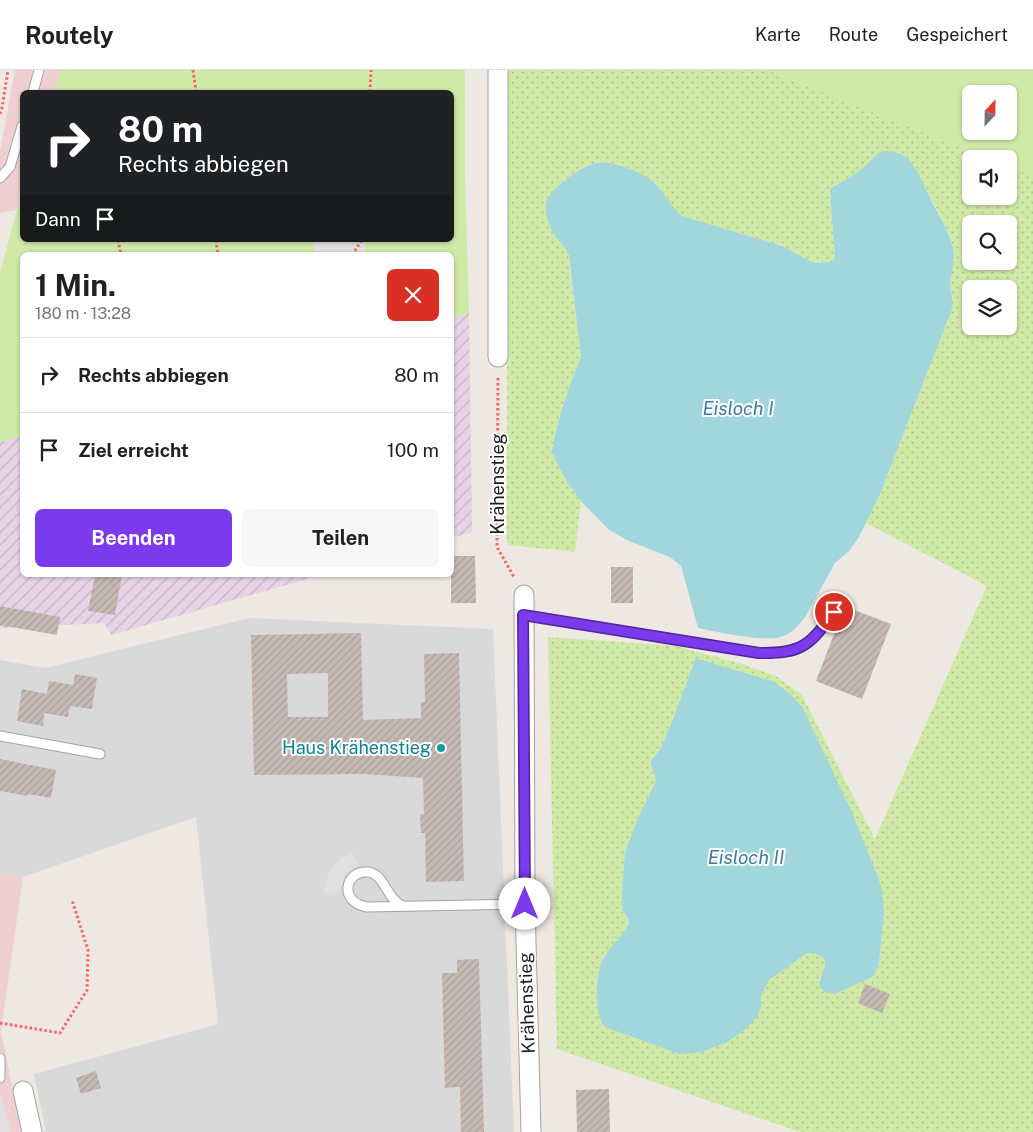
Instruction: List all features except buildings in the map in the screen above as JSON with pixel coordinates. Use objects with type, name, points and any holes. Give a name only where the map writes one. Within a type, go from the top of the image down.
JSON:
[{"type":"street","points":[[498,70],[498,357]]},
{"type":"street","name":"Krähenstieg","points":[[524,595],[525,904],[531,1132]]},
{"type":"street","points":[[23,1091],[32,1132]]},
{"type":"lane","points":[[33,90],[39,70]]},
{"type":"lane","points":[[0,178],[10,167],[20,133]]},
{"type":"lane","points":[[523,615],[759,653],[776,653],[798,649],[808,642],[819,632],[834,612]]},
{"type":"lane","points":[[0,736],[100,754]]},
{"type":"lane","points":[[403,906],[392,898],[380,879],[374,874],[368,872],[360,873],[350,881],[348,894],[351,900],[357,904],[370,907],[525,904]]},
{"type":"lane","points":[[0,1058],[0,1078]]},
{"type":"path","points":[[0,114],[8,70]]},
{"type":"path","points":[[193,70],[196,90]]},
{"type":"path","points":[[370,90],[371,70]]},
{"type":"path","name":"Krähenstieg","points":[[498,357],[497,547],[524,595]]},
{"type":"path","points":[[0,1023],[60,1033],[87,990],[88,950],[72,900]]},
{"type":"shaded area","points":[[15,70],[61,70],[55,90],[20,90],[20,197],[16,210],[0,213],[0,151]]},
{"type":"shaded area","points":[[313,242],[364,242],[366,252],[315,252]]},
{"type":"shaded area","points":[[469,313],[472,532],[454,537],[454,317]]},
{"type":"shaded area","points":[[20,437],[20,577],[314,577],[111,635],[104,623],[0,627],[0,442]]},
{"type":"shaded area","points":[[249,618],[493,629],[514,1132],[46,1132],[34,1074],[218,1024],[196,817],[23,877],[0,872],[0,660],[45,668]]},
{"type":"shaded area","points":[[352,852],[358,865],[350,869],[344,876],[340,892],[323,893],[326,880],[332,868],[341,858]]},
{"type":"shaded area","points":[[0,872],[23,877],[1,1031],[21,1132],[0,1132]]},
{"type":"shaded area","points":[[0,1093],[11,1131],[11,1132],[0,1132]]},
{"type":"green space","points":[[61,70],[465,70],[465,175],[469,313],[454,317],[454,252],[20,252],[20,437],[0,442],[0,273],[20,198],[20,242],[454,242],[454,90],[55,90]]},
{"type":"green space","points":[[507,70],[767,70],[967,150],[962,150],[962,205],[1017,205],[1017,169],[1033,176],[1033,1132],[800,1132],[557,1049],[548,637],[676,646],[742,664],[776,676],[802,695],[875,839],[987,586],[866,523],[880,494],[952,309],[950,275],[954,251],[952,243],[924,186],[909,161],[903,155],[875,155],[863,168],[831,188],[835,259],[820,263],[812,262],[782,246],[682,216],[652,182],[625,167],[599,162],[583,167],[559,185],[547,216],[554,233],[568,253],[581,357],[559,419],[556,461],[567,482],[581,501],[575,552],[507,545]],"holes":[[[697,658],[775,683],[791,695],[803,708],[851,810],[884,912],[879,963],[872,977],[832,994],[819,980],[825,965],[824,958],[815,953],[807,953],[769,980],[761,996],[761,1007],[743,1031],[726,1043],[700,1052],[601,1022],[598,1011],[597,978],[603,959],[628,927],[629,923],[622,910],[625,852],[638,818],[655,783],[656,778],[651,761],[661,748]]]},
{"type":"green space","points":[[767,70],[1033,70],[1033,176],[1017,169],[1017,150],[967,150]]},
{"type":"water","name":"Eisloch I","points":[[886,151],[903,155],[915,168],[947,230],[954,257],[950,282],[952,309],[880,494],[859,537],[850,550],[835,563],[805,617],[785,636],[764,638],[740,636],[698,628],[681,566],[670,557],[629,541],[609,530],[581,501],[567,482],[552,451],[559,419],[581,357],[569,256],[550,225],[547,218],[546,203],[560,184],[584,167],[598,163],[613,164],[632,170],[650,179],[682,216],[782,246],[812,262],[828,262],[835,259],[831,188],[863,168],[878,153]]},
{"type":"water","name":"Eisloch II","points":[[696,658],[775,682],[803,708],[851,810],[878,877],[882,891],[884,912],[879,963],[872,977],[834,994],[825,992],[819,983],[825,965],[824,958],[815,953],[807,953],[769,980],[761,996],[761,1007],[757,1017],[743,1031],[726,1043],[700,1052],[680,1054],[605,1027],[598,1013],[597,989],[601,964],[607,952],[629,924],[622,910],[625,852],[638,818],[655,783],[656,778],[651,761],[661,748]]},
{"type":"place","name":"Haus Krähenstieg","points":[[441,748]]},
{"type":"route","points":[[525,904],[523,615],[759,653],[776,653],[798,649],[808,642],[819,632],[834,612]]}]
